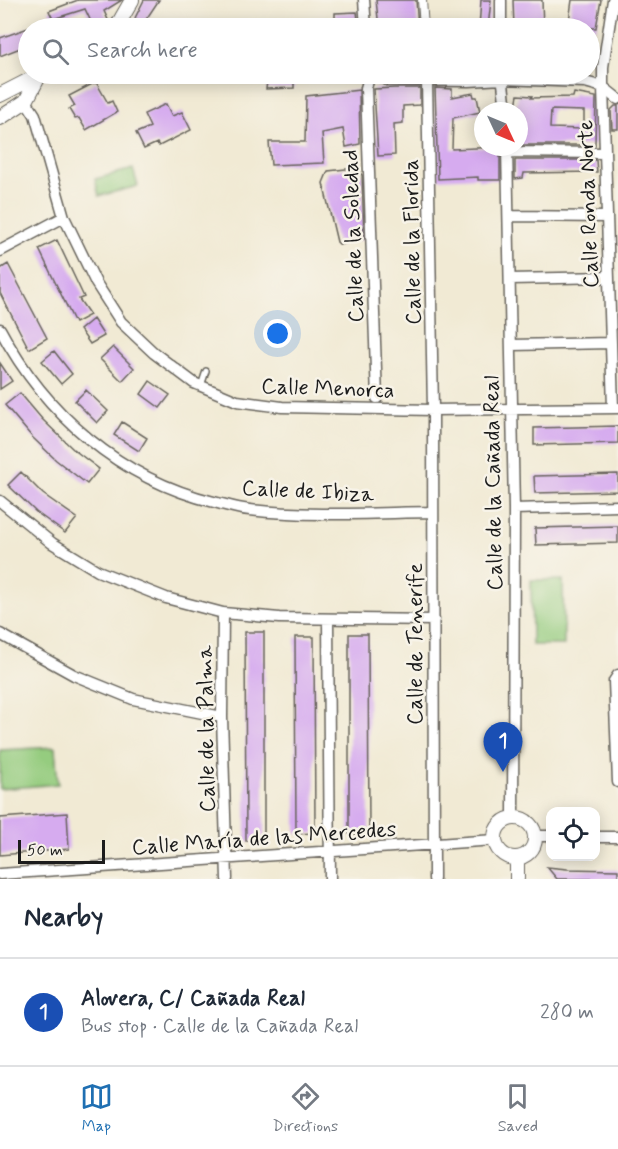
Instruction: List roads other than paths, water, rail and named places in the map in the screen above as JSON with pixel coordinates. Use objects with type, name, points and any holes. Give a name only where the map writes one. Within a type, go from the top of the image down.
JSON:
[{"type":"street","points":[[122,18],[132,0]]},
{"type":"street","points":[[364,0],[365,18]]},
{"type":"street","points":[[422,0],[423,18]]},
{"type":"street","points":[[501,0],[501,18]]},
{"type":"street","name":"Calle Ronda Norte","points":[[613,0],[603,67],[603,87],[615,408]]},
{"type":"street","points":[[0,94],[20,84]]},
{"type":"street","points":[[0,118],[26,101],[35,84]]},
{"type":"street","name":"Calle de la Soledad","points":[[367,84],[377,398]]},
{"type":"street","name":"Calle de la Florida","points":[[427,84],[433,410]]},
{"type":"street","points":[[503,84],[505,102]]},
{"type":"street","points":[[592,84],[603,87],[618,99]]},
{"type":"street","name":"Calle Menorca","points":[[26,101],[35,115],[64,217],[96,283],[121,322],[154,353],[194,383],[237,401],[282,407],[433,410],[615,408]]},
{"type":"street","points":[[528,151],[605,153]]},
{"type":"street","name":"Calle de la Cañada Real","points":[[507,156],[514,509],[513,818]]},
{"type":"street","points":[[509,216],[607,217]]},
{"type":"street","points":[[0,251],[64,217]]},
{"type":"street","points":[[510,279],[609,277]]},
{"type":"street","name":"Calle de Ibiza","points":[[0,329],[42,393],[83,435],[152,482],[186,495],[247,510],[306,514],[432,512]]},
{"type":"street","points":[[512,345],[611,343]]},
{"type":"street","points":[[369,409],[369,403],[380,402],[375,401],[377,398]]},
{"type":"street","name":"Calle de Tenerife","points":[[433,410],[434,879]]},
{"type":"street","points":[[0,501],[52,543],[99,571],[166,598],[223,613],[279,618],[434,620]]},
{"type":"street","points":[[514,509],[618,506]]},
{"type":"street","name":"Calle de la Palma","points":[[223,613],[222,717],[227,879]]},
{"type":"street","points":[[328,619],[330,879]]},
{"type":"street","points":[[0,634],[74,675],[133,699],[222,717]]},
{"type":"street","points":[[618,675],[614,681],[618,783]]},
{"type":"street","points":[[513,818],[523,820],[531,826],[535,836],[531,851],[518,859],[507,857],[498,850],[495,840],[499,825],[513,818]]},
{"type":"street","points":[[535,836],[546,836]]},
{"type":"street","points":[[600,837],[618,837]]},
{"type":"street","name":"Calle María de las Mercedes","points":[[0,874],[495,840]]},
{"type":"street","points":[[517,879],[518,859]]},
{"type":"lane","points":[[201,386],[206,371]]},
{"type":"place","name":"Alovera, C/ Cañada Real","points":[[503,772]]}]
